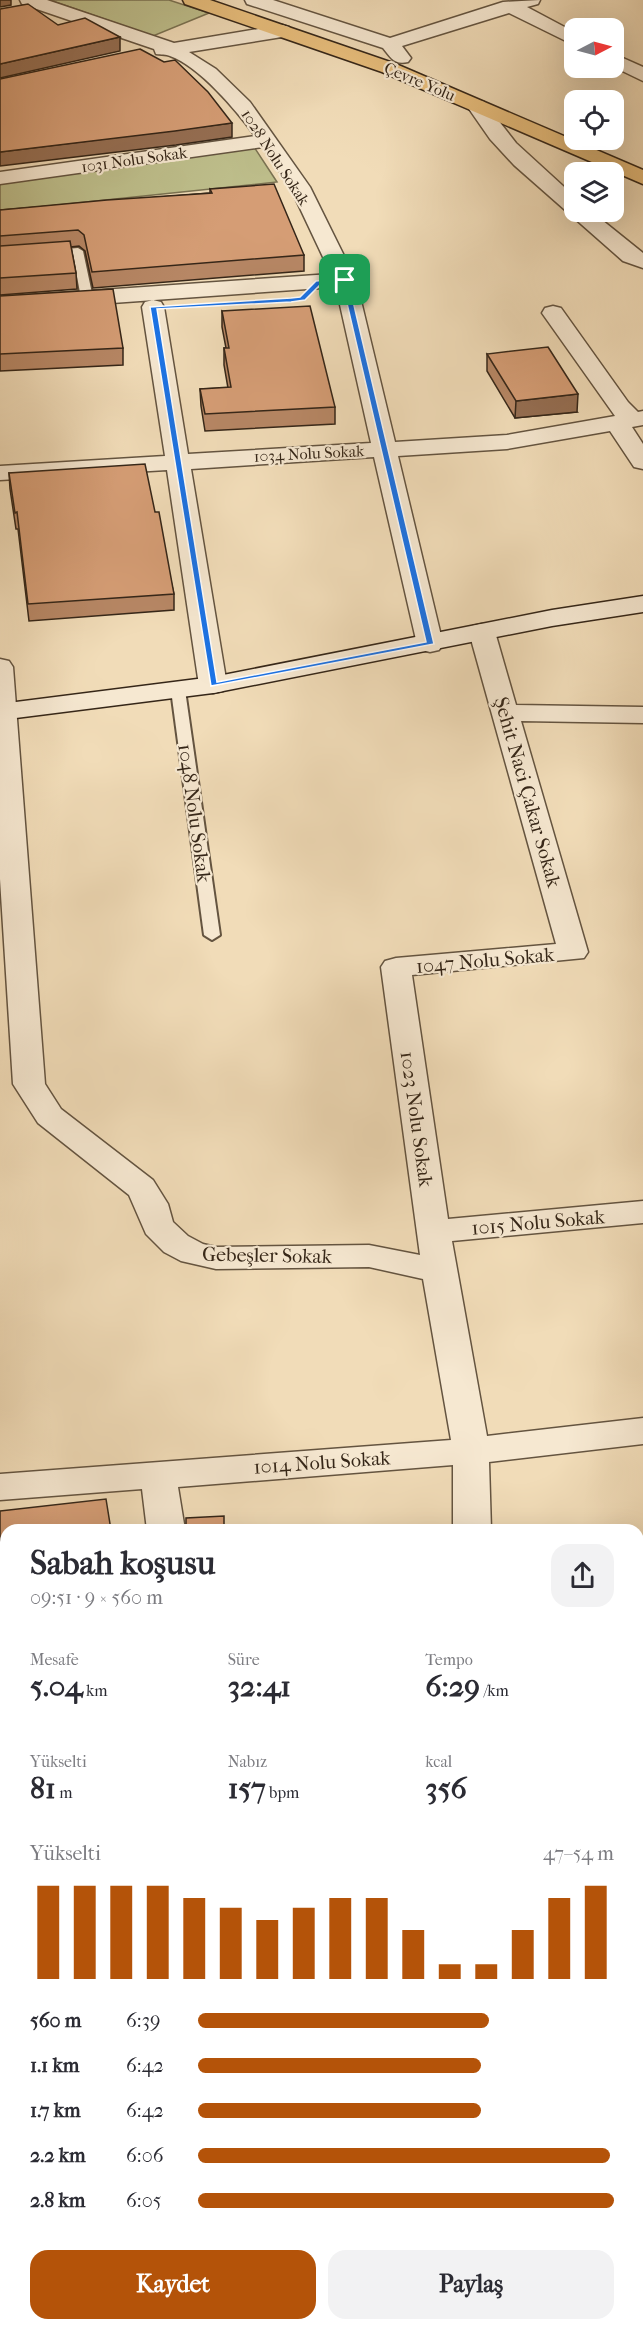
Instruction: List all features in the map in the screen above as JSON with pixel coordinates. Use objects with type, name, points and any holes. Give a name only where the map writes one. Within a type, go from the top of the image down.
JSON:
[{"type":"main road","name":"Çevre Yolu","points":[[192,0],[227,6],[396,51],[564,129]]},
{"type":"main road","name":"Çevre Yolu","points":[[227,6],[282,31],[367,59],[643,178]]},
{"type":"main road","points":[[610,150],[643,164]]},
{"type":"street","points":[[254,0],[396,51],[510,6],[531,0]]},
{"type":"street","points":[[12,13],[38,3],[171,48]]},
{"type":"street","points":[[171,48],[227,6]]},
{"type":"street","points":[[510,6],[564,34]]},
{"type":"street","points":[[137,56],[171,48],[198,46],[282,31]]},
{"type":"street","name":"1028 Nolu Sokak","points":[[171,48],[209,73],[228,89],[269,140],[300,187],[345,280],[430,644]]},
{"type":"street","points":[[624,65],[643,75]]},
{"type":"street","points":[[477,106],[488,126],[564,198]]},
{"type":"street","name":"1031 Nolu Sokak","points":[[0,178],[269,140]]},
{"type":"street","points":[[277,190],[300,187]]},
{"type":"street","points":[[593,222],[639,257]]},
{"type":"street","points":[[0,304],[345,280]]},
{"type":"street","points":[[0,316],[291,300],[302,298],[319,282]]},
{"type":"street","points":[[153,307],[213,685]]},
{"type":"street","points":[[553,313],[631,420],[643,462]]},
{"type":"street","name":"1034 Nolu Sokak","points":[[0,473],[178,460],[507,442],[631,420]]},
{"type":"street","points":[[2,711],[213,685],[430,644],[552,618],[643,604]]},
{"type":"street","name":"Şehit Naci Çakar Sokak","points":[[482,632],[573,952]]},
{"type":"street","name":"Gebeşler Sokak","points":[[0,667],[29,1084],[49,1116],[141,1188],[151,1204],[158,1226],[176,1244],[193,1253],[216,1258],[369,1256],[439,1271]]},
{"type":"street","points":[[505,713],[643,715]]},
{"type":"street","name":"1047 Nolu Sokak","points":[[396,967],[573,952]]},
{"type":"street","name":"1023 Nolu Sokak","points":[[396,967],[439,1271]]},
{"type":"street","name":"1015 Nolu Sokak","points":[[434,1232],[643,1212]]},
{"type":"street","points":[[439,1271],[471,1451],[471,1524]]},
{"type":"street","name":"1014 Nolu Sokak","points":[[0,1486],[471,1451],[643,1431]]},
{"type":"street","points":[[158,1474],[165,1524]]},
{"type":"lane","points":[[45,254],[78,251],[87,298]]},
{"type":"lane","name":"1048 Nolu Sokak","points":[[178,690],[212,936]]},
{"type":"green space","points":[[50,0],[169,0],[209,13],[153,36]]},
{"type":"green space","points":[[254,147],[277,182],[0,211],[0,182]]},
{"type":"building","points":[[28,4],[58,25],[85,18],[120,37],[0,64],[0,9]]},
{"type":"building","points":[[140,49],[164,62],[175,60],[208,92],[232,123],[0,152],[0,79]]},
{"type":"building","points":[[274,184],[304,255],[92,272],[84,235],[78,230],[0,236],[0,210],[212,193],[210,189]]},
{"type":"building","points":[[70,241],[76,273],[0,278],[0,246]]},
{"type":"building","points":[[113,289],[123,348],[0,354],[0,296]]},
{"type":"building","points":[[310,306],[335,407],[205,414],[200,389],[231,387],[224,348],[229,348],[222,311]]},
{"type":"building","points":[[548,347],[578,394],[516,401],[487,354]]},
{"type":"building","points":[[145,464],[155,512],[159,512],[174,594],[28,604],[17,512],[15,513],[9,473]]},
{"type":"building","points":[[106,1499],[110,1524],[0,1524],[0,1511]]},
{"type":"building","points":[[224,1516],[224,1524],[186,1524],[186,1518]]},
{"type":"route","points":[[345,280],[430,644],[213,685],[153,307],[291,300],[302,298],[319,282],[345,280]]}]
